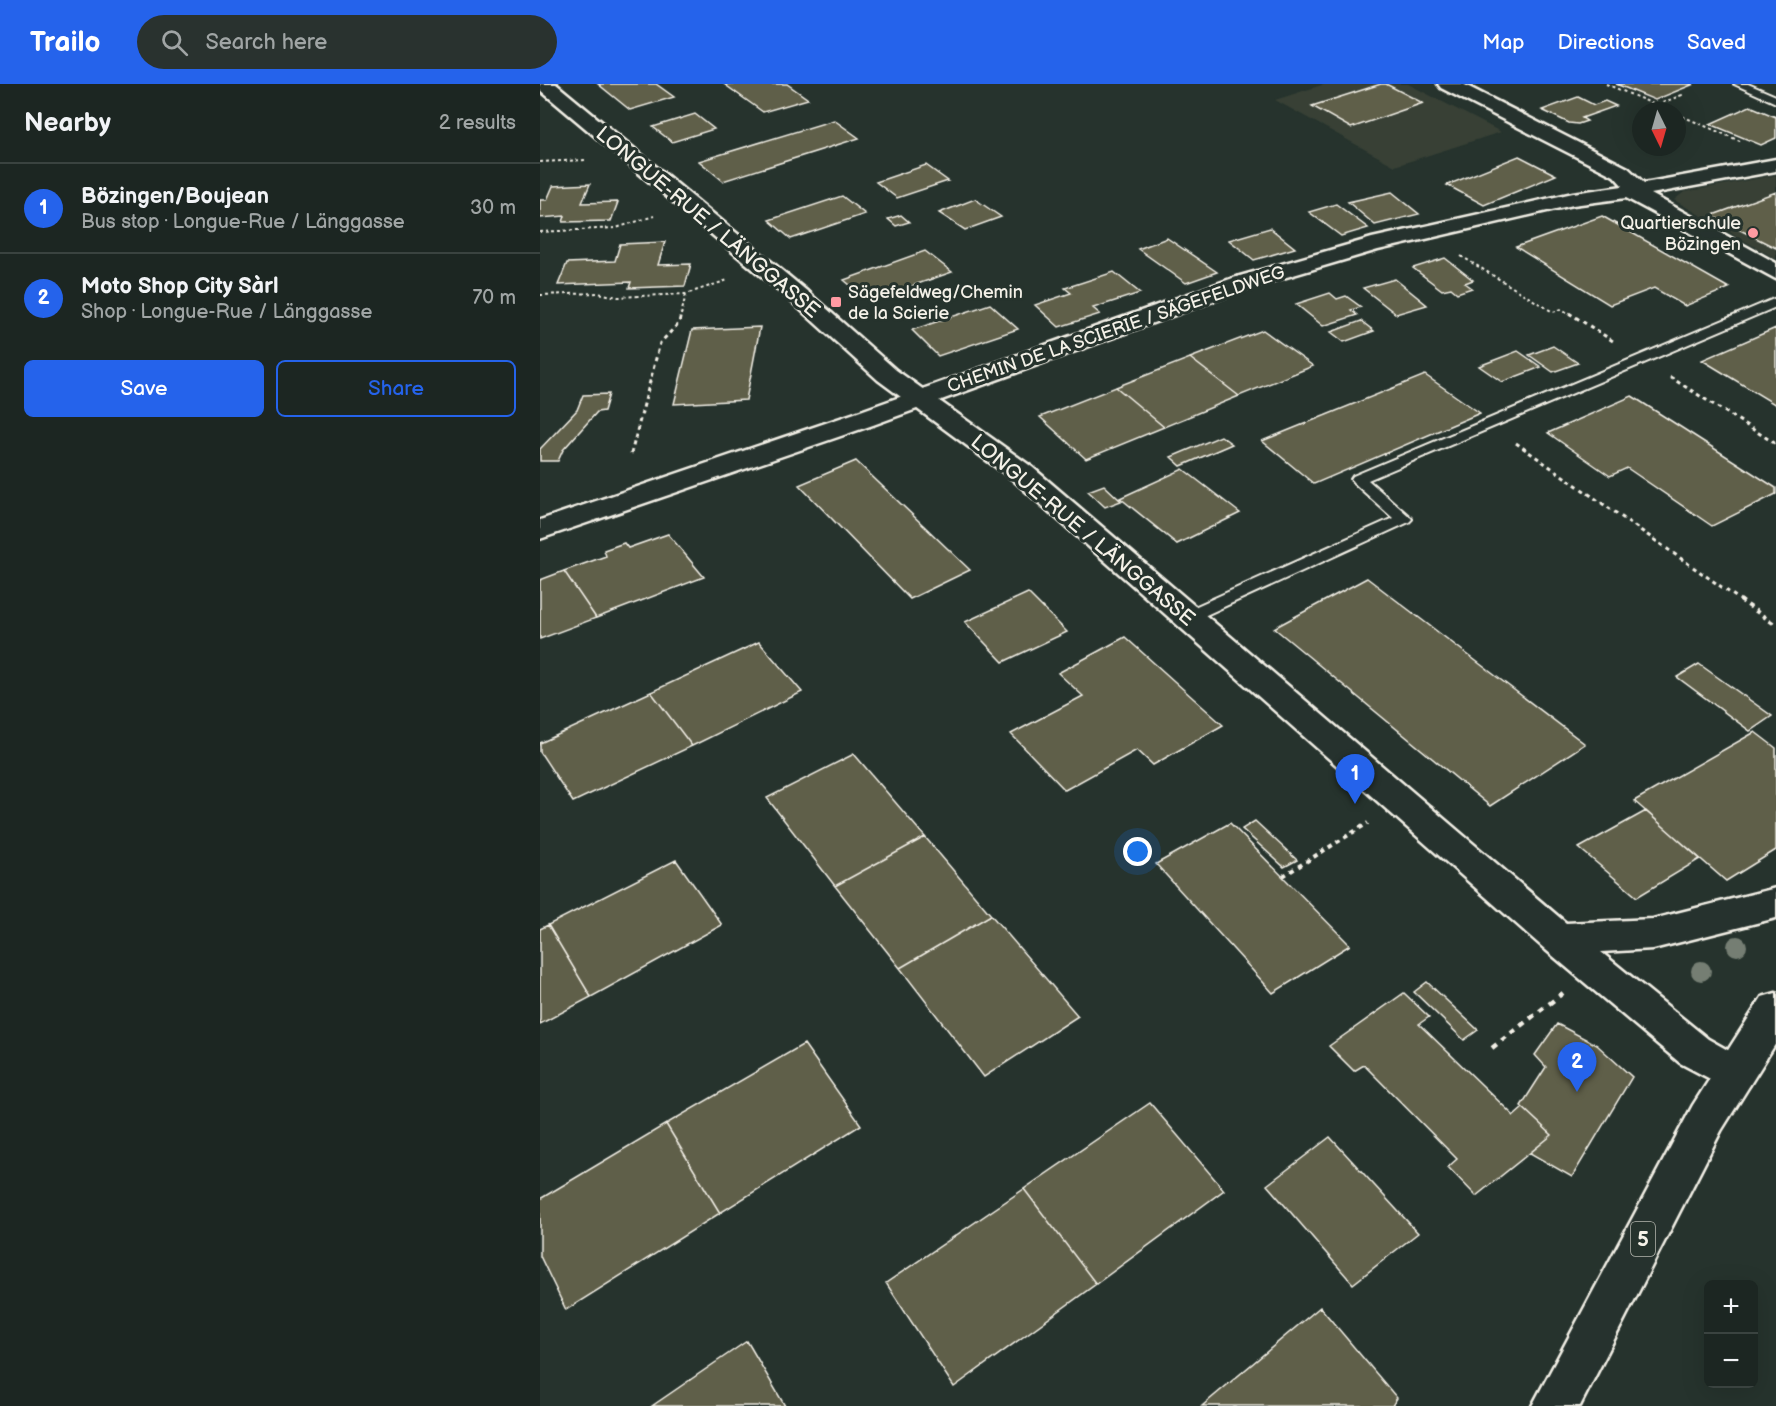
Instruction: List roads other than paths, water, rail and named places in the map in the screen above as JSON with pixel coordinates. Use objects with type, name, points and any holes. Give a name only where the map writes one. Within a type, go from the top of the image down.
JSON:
[{"type":"street","name":"LONGUE-RUE / LÄNGGASSE","points":[[544,84],[918,398],[1022,473],[1559,939],[1694,1051],[1735,1074]]},
{"type":"street","points":[[1448,84],[1622,172],[1636,187],[1629,191]]},
{"type":"street","name":"CHEMIN DE LA SCIERIE / SÄGEFELDWEG","points":[[540,530],[1215,291],[1283,270],[1407,237],[1573,199],[1776,165]]},
{"type":"street","points":[[1629,191],[1776,272]]},
{"type":"street","points":[[1559,939],[1653,934],[1776,903]]},
{"type":"street","name":"5","points":[[1555,1406],[1707,1118],[1776,1009]]},
{"type":"lane","points":[[1739,84],[1776,100]]},
{"type":"lane","points":[[1187,617],[1404,519],[1358,479],[1776,302]]},
{"type":"place","name":"Quartierschule Bözingen","points":[[1753,233]]},
{"type":"place","name":"Sägefeldweg/Chemin de la Scierie","points":[[836,302]]},
{"type":"place","name":"Bözingen/Boujean","points":[[1355,804]]},
{"type":"place","name":"Moto Shop City Sàrl","points":[[1577,1092]]}]
